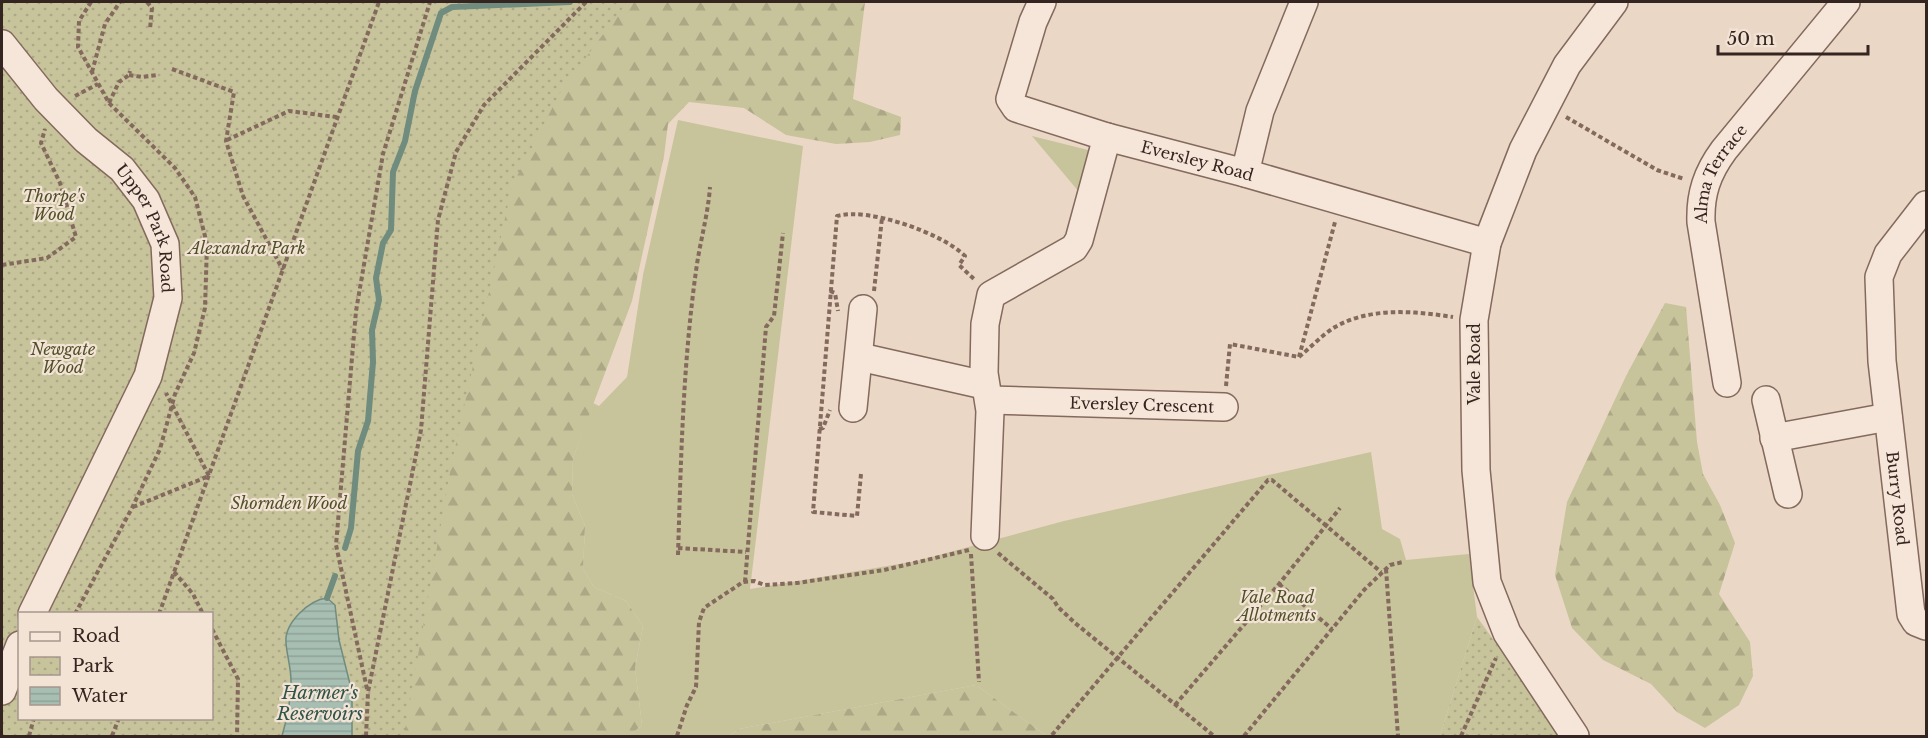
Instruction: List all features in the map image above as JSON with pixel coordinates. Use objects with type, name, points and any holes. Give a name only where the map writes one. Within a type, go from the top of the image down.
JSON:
[{"type":"street","name":"Eversley Road","points":[[1042,2],[1033,22],[1010,99],[1016,108],[1107,137],[1245,173],[1487,243]]},
{"type":"street","points":[[1245,173],[1260,111],[1304,2]]},
{"type":"street","name":"Vale Road","points":[[1575,736],[1507,633],[1487,582],[1476,470],[1474,320],[1487,243],[1523,150],[1544,105],[1568,66],[1614,2]]},
{"type":"street","name":"Alma Terrace","points":[[1727,383],[1701,222],[1704,185],[1724,150],[1846,2]]},
{"type":"street","name":"Upper Park Road","points":[[2,44],[53,106],[86,140],[122,169],[146,200],[165,244],[168,298],[148,376],[33,612]]},
{"type":"street","points":[[982,544],[986,392],[985,324],[991,295],[1074,248],[1079,240],[1107,137]]},
{"type":"street","name":"Burry Road","points":[[1926,205],[1882,264],[1879,278],[1882,361],[1911,614],[1916,622],[1926,626]]},
{"type":"street","points":[[853,408],[863,316]]},
{"type":"street","name":"Eversley Crescent","points":[[860,357],[986,392],[1224,407]]},
{"type":"street","points":[[1766,400],[1788,494]]},
{"type":"street","points":[[1774,438],[1888,417]]},
{"type":"street","points":[[2,692],[18,650]]},
{"type":"path","points":[[92,73],[105,24],[120,2]]},
{"type":"path","points":[[147,2],[152,8],[150,29]]},
{"type":"path","points":[[160,612],[379,2]]},
{"type":"path","points":[[368,692],[336,545],[356,311],[383,153],[430,2]]},
{"type":"path","points":[[366,736],[368,692],[421,430],[438,220],[456,152],[483,105],[586,2]]},
{"type":"path","points":[[172,69],[234,92],[226,141],[243,196],[283,270]]},
{"type":"path","points":[[109,103],[119,82],[129,73],[142,77],[157,75]]},
{"type":"path","points":[[2,265],[47,258],[76,237],[60,183],[41,143],[49,109],[98,84]]},
{"type":"path","points":[[1544,105],[1657,170],[1704,185]]},
{"type":"path","points":[[226,141],[290,111],[336,117]]},
{"type":"path","points":[[678,555],[679,480],[687,368],[697,263],[707,223],[710,187]]},
{"type":"path","points":[[1299,357],[1340,201]]},
{"type":"path","points":[[863,316],[872,316],[882,218]]},
{"type":"path","points":[[745,582],[766,327],[774,316],[783,233]]},
{"type":"path","points":[[1299,357],[1335,327],[1371,313],[1429,313],[1474,320]]},
{"type":"path","name":"Eversley Crescent","points":[[1224,407],[1230,344],[1299,357]]},
{"type":"path","points":[[152,363],[209,476]]},
{"type":"path","points":[[132,508],[209,476]]},
{"type":"path","points":[[1052,735],[1268,480],[1272,480],[1381,572]]},
{"type":"path","points":[[1175,705],[1279,584],[1324,525],[1340,508]]},
{"type":"path","points":[[677,736],[687,705],[696,687],[699,622],[704,608],[745,582],[754,581],[765,585],[797,583],[884,570],[982,544]]},
{"type":"path","points":[[982,544],[1214,736]]},
{"type":"path","points":[[979,682],[982,544]]},
{"type":"path","points":[[678,548],[746,552]]},
{"type":"path","points":[[1244,736],[1381,572],[1403,562]]},
{"type":"path","points":[[1386,568],[1398,736]]},
{"type":"path","points":[[174,572],[193,594],[202,612]]},
{"type":"path","points":[[1279,584],[1332,629]]},
{"type":"path","points":[[213,631],[238,679],[237,736]]},
{"type":"path","points":[[1461,736],[1507,633]]},
{"type":"path","points":[[29,736],[33,720]]},
{"type":"path","points":[[112,736],[118,720]]},
{"type":"green space","name":"Alexandra Park","points":[[2,2],[627,2],[561,91],[512,186],[451,467],[404,736],[2,736]]},
{"type":"green space","points":[[620,2],[865,2],[853,99],[901,117],[900,135],[870,142],[836,144],[786,135],[744,108],[689,102],[668,124],[664,156],[632,301],[573,458],[572,494],[585,526],[583,569],[594,587],[626,601],[643,626],[635,668],[642,725],[629,736],[387,736],[496,196],[541,107]]},
{"type":"green space","name":"Vale Road Allotments","points":[[678,120],[803,146],[750,589],[917,561],[1064,521],[1371,452],[1382,529],[1400,539],[1406,560],[1469,554],[1477,617],[1440,736],[1047,736],[976,685],[739,729],[729,736],[629,736],[642,725],[635,668],[643,626],[626,601],[594,587],[583,569],[585,526],[572,494],[573,458],[593,403],[599,406],[627,377],[643,275]]},
{"type":"green space","points":[[1032,136],[1092,151],[1080,193]]},
{"type":"green space","points":[[1665,303],[1686,307],[1697,442],[1703,474],[1720,505],[1735,543],[1719,594],[1750,642],[1753,676],[1739,705],[1705,728],[1677,712],[1651,684],[1603,660],[1572,628],[1555,575],[1567,502],[1626,376]]},
{"type":"green space","points":[[1477,617],[1563,736],[1440,736]]},
{"type":"green space","points":[[976,685],[1047,736],[729,736],[739,729]]},
{"type":"water","name":"Harmer's Reservoirs","points":[[327,598],[335,605],[339,640],[352,692],[352,736],[282,736],[291,688],[286,635],[293,620],[299,614],[313,603]]},
{"type":"waterway","points":[[345,548],[351,528],[358,451],[368,421],[373,362],[372,330],[379,300],[376,278],[383,243],[391,230],[393,172],[405,141],[415,91],[441,13],[452,7],[570,2]]},
{"type":"waterway","points":[[327,598],[335,576]]},
{"type":"park label","name":"Thorpe's Wood","points":[[54,205]]},
{"type":"park label","name":"Newgate Wood","points":[[63,358]]},
{"type":"park label","name":"Shornden Wood","points":[[289,503]]}]
